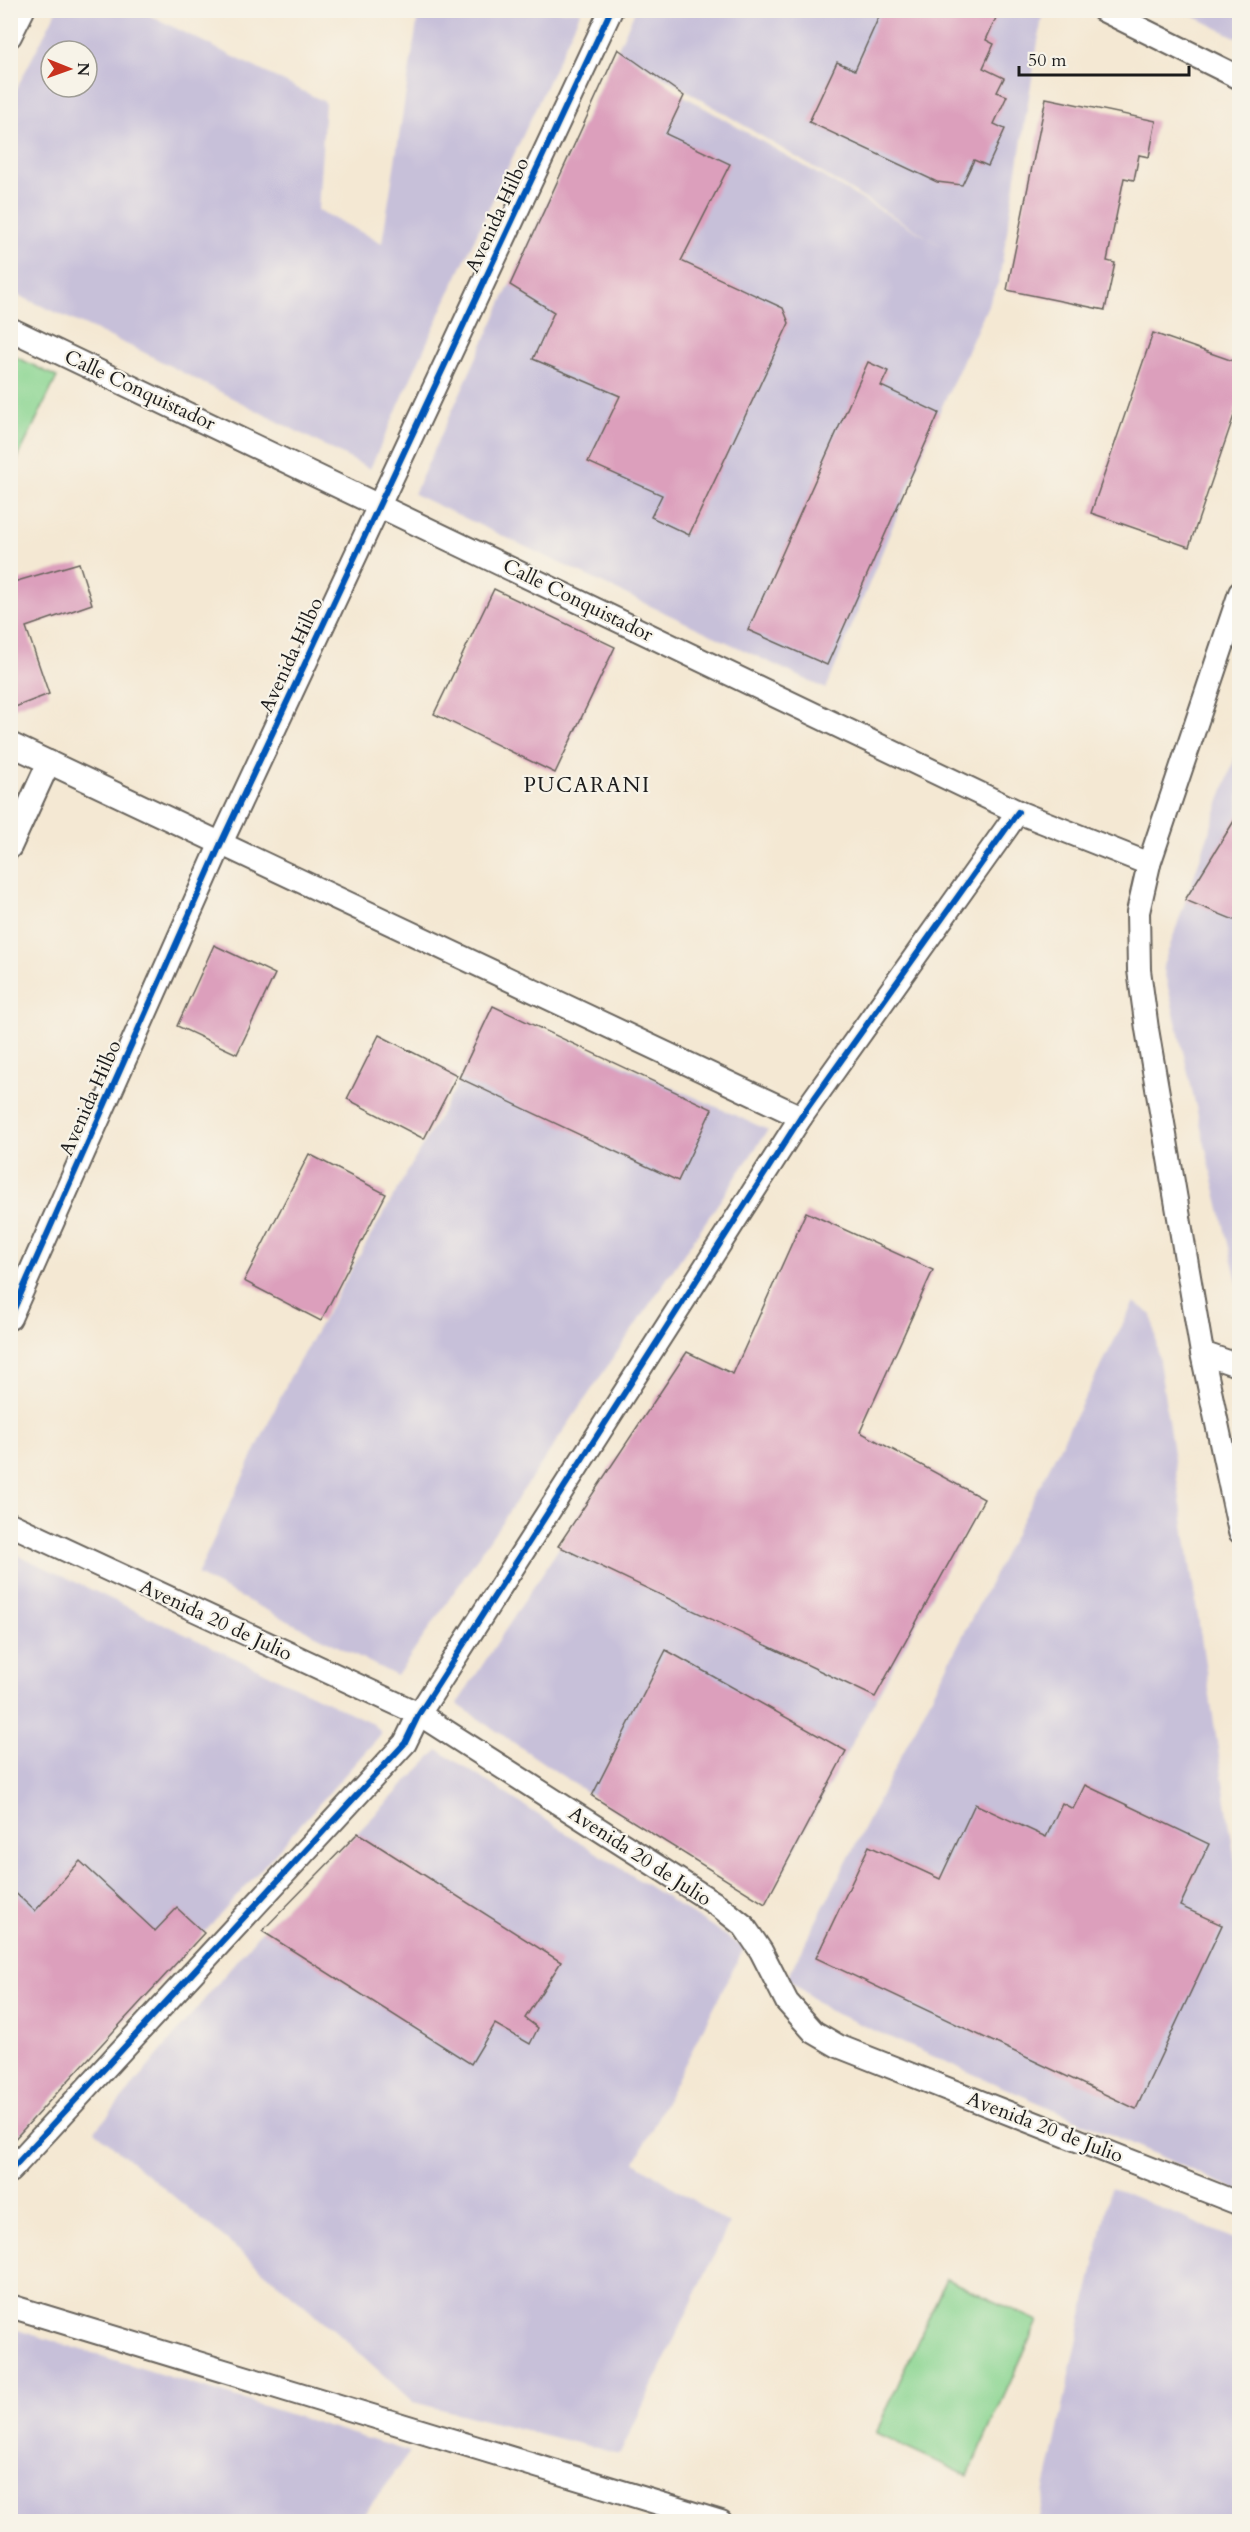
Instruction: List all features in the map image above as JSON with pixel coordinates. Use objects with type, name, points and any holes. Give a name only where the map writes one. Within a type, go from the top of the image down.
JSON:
[{"type":"street","points":[[10,36],[23,10]]},
{"type":"street","name":"Avenida Hilbo","points":[[10,1318],[221,843],[611,10]]},
{"type":"street","points":[[1103,10],[1239,78]]},
{"type":"street","name":"Calle Conquistador","points":[[10,329],[380,504],[1018,812],[1149,864]]},
{"type":"street","points":[[1239,593],[1149,864],[1138,912],[1139,970],[1202,1353],[1239,1532]]},
{"type":"street","points":[[10,744],[801,1117]]},
{"type":"street","points":[[10,847],[49,762]]},
{"type":"street","points":[[10,2171],[405,1743],[419,1714],[801,1117],[1018,812]]},
{"type":"street","points":[[1202,1353],[1239,1366]]},
{"type":"street","name":"Avenida 20 de Julio","points":[[10,1524],[419,1714],[719,1906],[744,1926],[761,1952],[787,2002],[814,2032],[838,2046],[1239,2204]]},
{"type":"street","points":[[10,2306],[721,2522]]},
{"type":"shaded area","points":[[57,10],[141,11],[325,102],[318,210],[382,243],[419,11],[581,11],[370,469],[141,351],[11,292],[11,99],[39,45],[39,99],[99,99],[99,39],[42,39]]},
{"type":"shaded area","points":[[635,11],[1043,11],[999,281],[939,413],[826,689],[414,494]],"holes":[[[630,56],[947,249],[684,96]]]},
{"type":"shaded area","points":[[1183,11],[1239,11],[1239,39]]},
{"type":"shaded area","points":[[1239,746],[1239,1290],[1163,966]]},
{"type":"shaded area","points":[[500,1010],[768,1130],[397,1676],[197,1575],[289,1379]]},
{"type":"shaded area","points":[[1134,1302],[1152,1315],[1239,1887],[1239,2191],[828,2010],[787,1978]]},
{"type":"shaded area","points":[[687,1352],[860,1432],[984,1499],[765,1904],[592,1796],[457,1704]]},
{"type":"shaded area","points":[[10,1551],[372,1723],[382,1733],[204,1933],[11,2144]]},
{"type":"shaded area","points":[[438,1750],[744,1948],[635,2162],[729,2224],[620,2454],[413,2402],[333,2329],[95,2131],[257,1936]]},
{"type":"shaded area","points":[[1111,2187],[1239,2241],[1239,2521],[1038,2521]]},
{"type":"shaded area","points":[[11,2328],[410,2452],[359,2521],[11,2521]]},
{"type":"green space","points":[[10,354],[57,377],[11,472],[10,472]]},
{"type":"green space","points":[[946,2279],[1038,2321],[968,2476],[876,2433]]},
{"type":"building","points":[[882,10],[978,10],[996,18],[986,40],[994,44],[983,68],[1004,78],[997,92],[1007,96],[994,124],[1005,129],[988,166],[974,160],[962,185],[937,182],[809,122],[837,62],[855,70]]},
{"type":"building","points":[[618,49],[684,96],[666,134],[730,164],[681,261],[783,308],[789,323],[689,535],[651,517],[662,495],[588,462],[620,396],[533,359],[554,312],[510,285]]},
{"type":"building","points":[[1046,98],[1156,121],[1149,157],[1139,155],[1134,180],[1124,178],[1107,261],[1115,263],[1105,310],[1007,290]]},
{"type":"building","points":[[1153,333],[1239,363],[1239,401],[1189,547],[1091,513]]},
{"type":"building","points":[[868,362],[888,371],[881,386],[939,413],[827,665],[748,630]]},
{"type":"building","points":[[79,563],[92,604],[26,627],[49,694],[10,709],[10,583]]},
{"type":"building","points":[[494,589],[615,647],[555,773],[434,714]]},
{"type":"building","points":[[1239,813],[1239,922],[1185,900]]},
{"type":"building","points":[[214,945],[275,974],[237,1054],[177,1026]]},
{"type":"building","points":[[493,1006],[712,1109],[678,1181],[459,1078]]},
{"type":"building","points":[[379,1035],[457,1075],[424,1139],[347,1099]]},
{"type":"building","points":[[309,1154],[386,1194],[321,1321],[244,1281]]},
{"type":"building","points":[[806,1212],[933,1270],[860,1432],[984,1499],[875,1697],[558,1546],[687,1352],[733,1374]]},
{"type":"building","points":[[666,1650],[846,1751],[765,1904],[592,1796]]},
{"type":"building","points":[[1085,1785],[1209,1844],[1180,1906],[1222,1925],[1136,2109],[816,1958],[869,1846],[940,1879],[975,1804],[1046,1837],[1062,1803],[1073,1809]]},
{"type":"building","points":[[358,1833],[561,1962],[525,2018],[538,2028],[530,2044],[495,2024],[471,2064],[262,1931]]},
{"type":"building","points":[[80,1861],[155,1931],[177,1908],[204,1933],[10,2144],[10,1888],[35,1911]]},
{"type":"cycle path","points":[[10,1318],[221,843],[611,10]]},
{"type":"cycle path","points":[[10,2171],[405,1743],[419,1714],[801,1117],[1018,812]]},
{"type":"district","name":"PUCARANI","points":[[587,785]]}]
